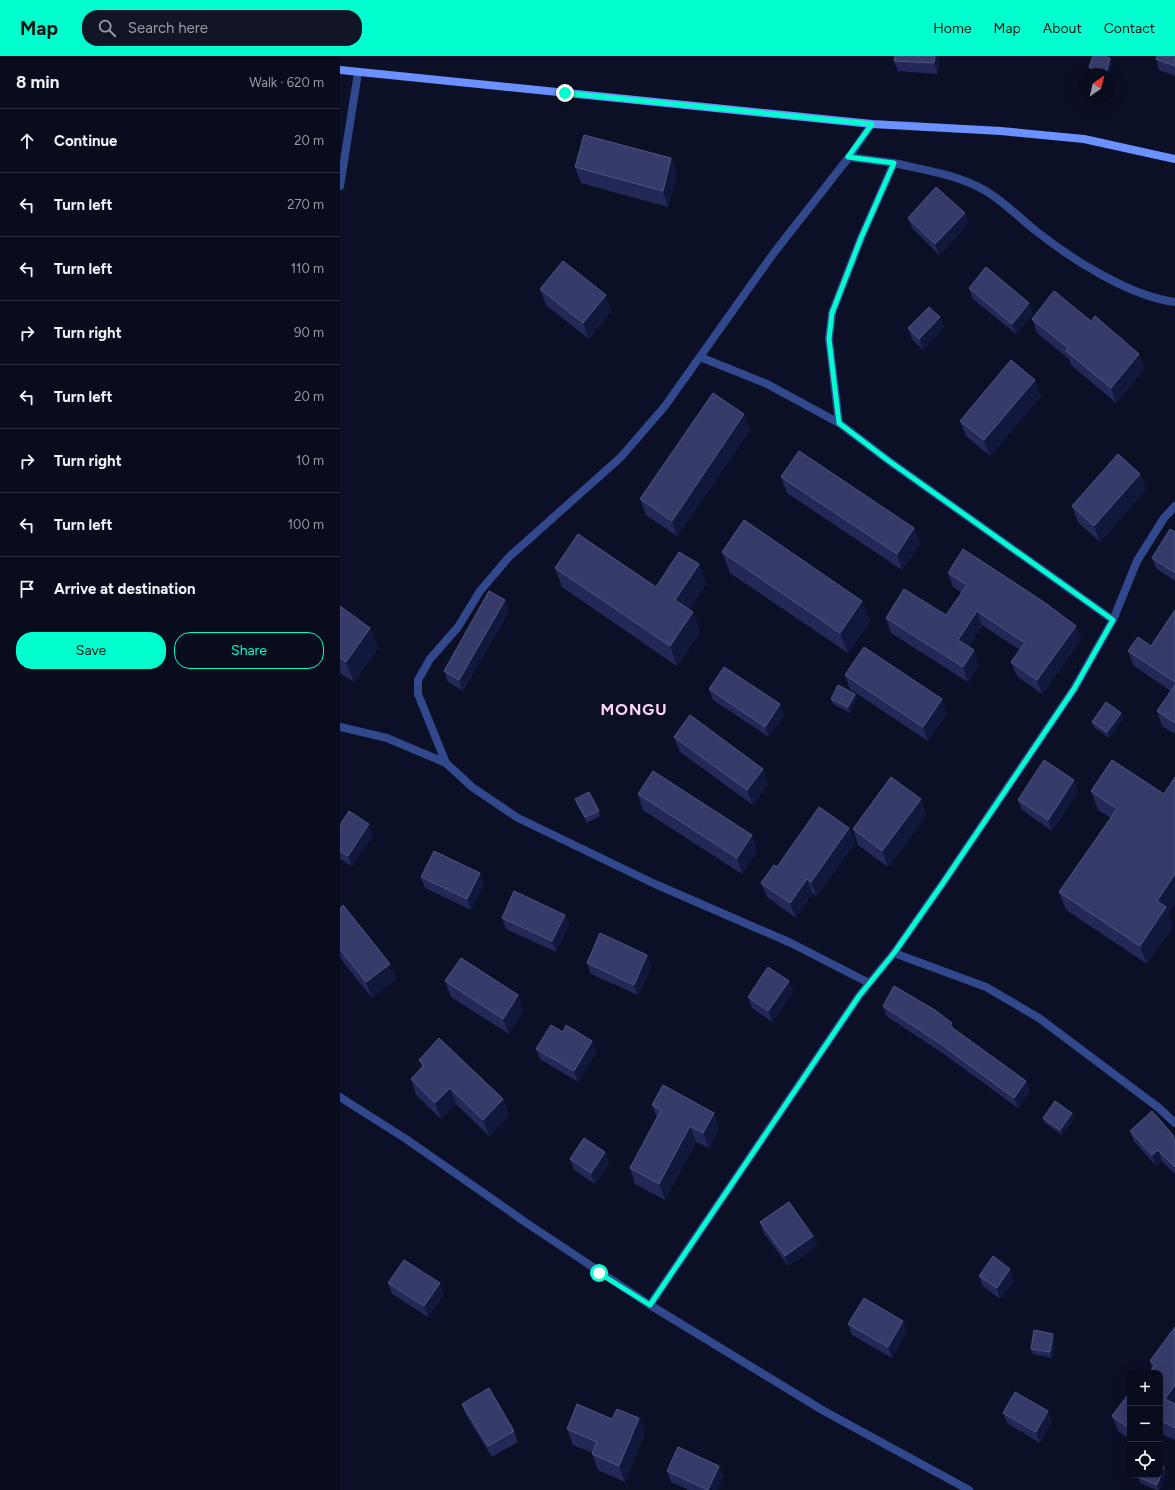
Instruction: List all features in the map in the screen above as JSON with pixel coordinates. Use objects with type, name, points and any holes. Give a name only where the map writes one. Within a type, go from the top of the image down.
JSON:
[{"type":"street","points":[[340,70],[872,124],[1000,131],[1084,139],[1175,159]]},
{"type":"street","points":[[340,186],[358,73]]},
{"type":"street","points":[[446,763],[418,694],[418,680],[424,670],[458,626],[480,591],[509,557],[621,457],[665,406],[773,254],[872,124]]},
{"type":"street","points":[[848,157],[894,163],[966,180],[988,192],[1039,232],[1095,270],[1143,295],[1175,302]]},
{"type":"street","points":[[839,423],[829,339],[832,313],[861,238],[894,163]]},
{"type":"street","points":[[700,357],[767,384],[839,423],[889,461],[1113,620]]},
{"type":"street","points":[[650,1305],[869,983],[894,953],[943,883],[1074,689],[1113,620],[1137,561],[1164,518],[1175,506]]},
{"type":"street","points":[[340,727],[387,738],[446,763],[472,787],[518,818],[655,884],[791,943],[869,983]]},
{"type":"street","points":[[894,953],[986,987],[1039,1018],[1159,1108],[1175,1123]]},
{"type":"street","points":[[340,1097],[406,1139],[534,1229],[650,1305],[824,1411],[969,1490]]},
{"type":"building","points":[[895,56],[935,56],[934,63],[894,61]]},
{"type":"building","points":[[1093,56],[1105,56],[1110,58],[1108,68],[1089,67]]},
{"type":"building","points":[[1157,56],[1175,56],[1175,66],[1156,59]]},
{"type":"building","points":[[584,135],[671,158],[663,191],[575,167]]},
{"type":"building","points":[[936,187],[965,213],[935,244],[908,218]]},
{"type":"building","points":[[563,261],[606,295],[583,323],[540,289]]},
{"type":"building","points":[[986,267],[1029,303],[1012,324],[969,288]]},
{"type":"building","points":[[1054,291],[1091,321],[1095,316],[1139,354],[1111,388],[1066,351],[1068,348],[1032,319]]},
{"type":"building","points":[[929,307],[940,317],[919,339],[908,328]]},
{"type":"building","points":[[1011,360],[1035,380],[984,440],[960,421]]},
{"type":"building","points":[[713,393],[744,414],[672,521],[640,499]]},
{"type":"building","points":[[799,451],[914,528],[897,554],[781,477]]},
{"type":"building","points":[[1118,454],[1140,474],[1094,526],[1072,506]]},
{"type":"building","points":[[744,520],[862,601],[840,633],[722,552]]},
{"type":"building","points":[[1170,529],[1175,532],[1175,573],[1152,558]]},
{"type":"building","points":[[578,534],[656,587],[679,552],[699,564],[675,600],[693,612],[670,646],[555,568]]},
{"type":"building","points":[[963,549],[1044,602],[1076,626],[1037,680],[1011,662],[1025,643],[977,611],[958,640],[974,650],[963,667],[886,618],[904,589],[946,615],[967,585],[948,573]]},
{"type":"building","points":[[489,591],[505,600],[459,680],[444,671]]},
{"type":"building","points":[[340,606],[370,628],[346,662],[340,658]]},
{"type":"building","points":[[1175,610],[1175,682],[1128,651],[1138,637],[1151,646]]},
{"type":"building","points":[[864,647],[942,699],[923,727],[845,675]]},
{"type":"building","points":[[724,667],[780,704],[765,727],[709,689]]},
{"type":"building","points":[[838,685],[855,694],[848,707],[831,699]]},
{"type":"building","points":[[1175,685],[1175,723],[1157,711]]},
{"type":"building","points":[[1106,702],[1121,713],[1107,732],[1092,722]]},
{"type":"building","points":[[690,715],[763,769],[747,790],[674,737]]},
{"type":"building","points":[[1044,760],[1074,780],[1048,820],[1018,800]]},
{"type":"building","points":[[1112,760],[1164,794],[1175,777],[1175,874],[1157,901],[1166,907],[1140,946],[1059,892],[1117,809],[1091,791]]},
{"type":"building","points":[[653,771],[752,835],[737,858],[638,794]]},
{"type":"building","points":[[891,777],[921,799],[882,851],[853,829]]},
{"type":"building","points":[[589,792],[599,811],[585,817],[575,799]]},
{"type":"building","points":[[819,807],[849,828],[811,882],[807,879],[790,903],[761,883],[774,865],[777,867]]},
{"type":"building","points":[[349,811],[369,824],[348,856],[340,851],[340,825]]},
{"type":"building","points":[[434,851],[480,873],[467,899],[421,877]]},
{"type":"building","points":[[514,891],[565,915],[552,941],[502,918]]},
{"type":"building","points":[[343,905],[390,964],[366,982],[340,949],[340,908]]},
{"type":"building","points":[[600,933],[647,955],[634,985],[587,963]]},
{"type":"building","points":[[461,958],[518,995],[503,1019],[445,981]]},
{"type":"building","points":[[768,967],[789,981],[768,1011],[748,997]]},
{"type":"building","points":[[894,986],[935,1010],[952,1023],[950,1026],[1026,1081],[1014,1098],[938,1042],[883,1006]]},
{"type":"building","points":[[551,1025],[563,1032],[566,1025],[592,1041],[574,1071],[536,1049]]},
{"type":"building","points":[[439,1038],[503,1099],[483,1120],[450,1088],[435,1103],[411,1079],[424,1065],[419,1060]]},
{"type":"building","points":[[663,1085],[714,1113],[703,1133],[690,1126],[659,1184],[630,1168],[661,1110],[652,1105]]},
{"type":"building","points":[[1055,1101],[1072,1113],[1060,1130],[1043,1118]]},
{"type":"building","points":[[1152,1111],[1174,1136],[1172,1137],[1175,1140],[1175,1167],[1158,1150],[1152,1155],[1130,1131]]},
{"type":"building","points":[[584,1138],[605,1152],[591,1173],[570,1159]]},
{"type":"building","points":[[789,1202],[813,1236],[785,1256],[760,1222]]},
{"type":"building","points":[[993,1256],[1010,1269],[997,1288],[979,1276]]},
{"type":"building","points":[[404,1260],[440,1283],[424,1306],[388,1283]]},
{"type":"building","points":[[864,1298],[903,1321],[888,1347],[848,1324]]},
{"type":"building","points":[[1175,1327],[1175,1385],[1165,1399],[1175,1404],[1175,1428],[1163,1422],[1163,1370],[1151,1370],[1155,1365],[1150,1361]]},
{"type":"building","points":[[1034,1330],[1053,1334],[1050,1352],[1031,1349]]},
{"type":"building","points":[[489,1388],[514,1431],[488,1446],[462,1404]]},
{"type":"building","points":[[1015,1392],[1048,1411],[1036,1432],[1003,1413]]},
{"type":"building","points":[[1127,1396],[1127,1427],[1112,1416]]},
{"type":"building","points":[[577,1404],[612,1419],[617,1409],[639,1418],[619,1466],[592,1454],[597,1442],[567,1429]]},
{"type":"building","points":[[678,1447],[719,1466],[708,1490],[667,1471]]},
{"type":"building","points":[[1140,1478],[1160,1478],[1157,1485]]},
{"type":"district","name":"MONGU","points":[[634,709]]},
{"type":"route","points":[[565,93],[872,124],[848,157],[894,163],[861,238],[832,313],[829,339],[839,423],[889,461],[1113,620],[1074,689],[943,883],[894,953],[859,996],[650,1305],[599,1273]]}]
